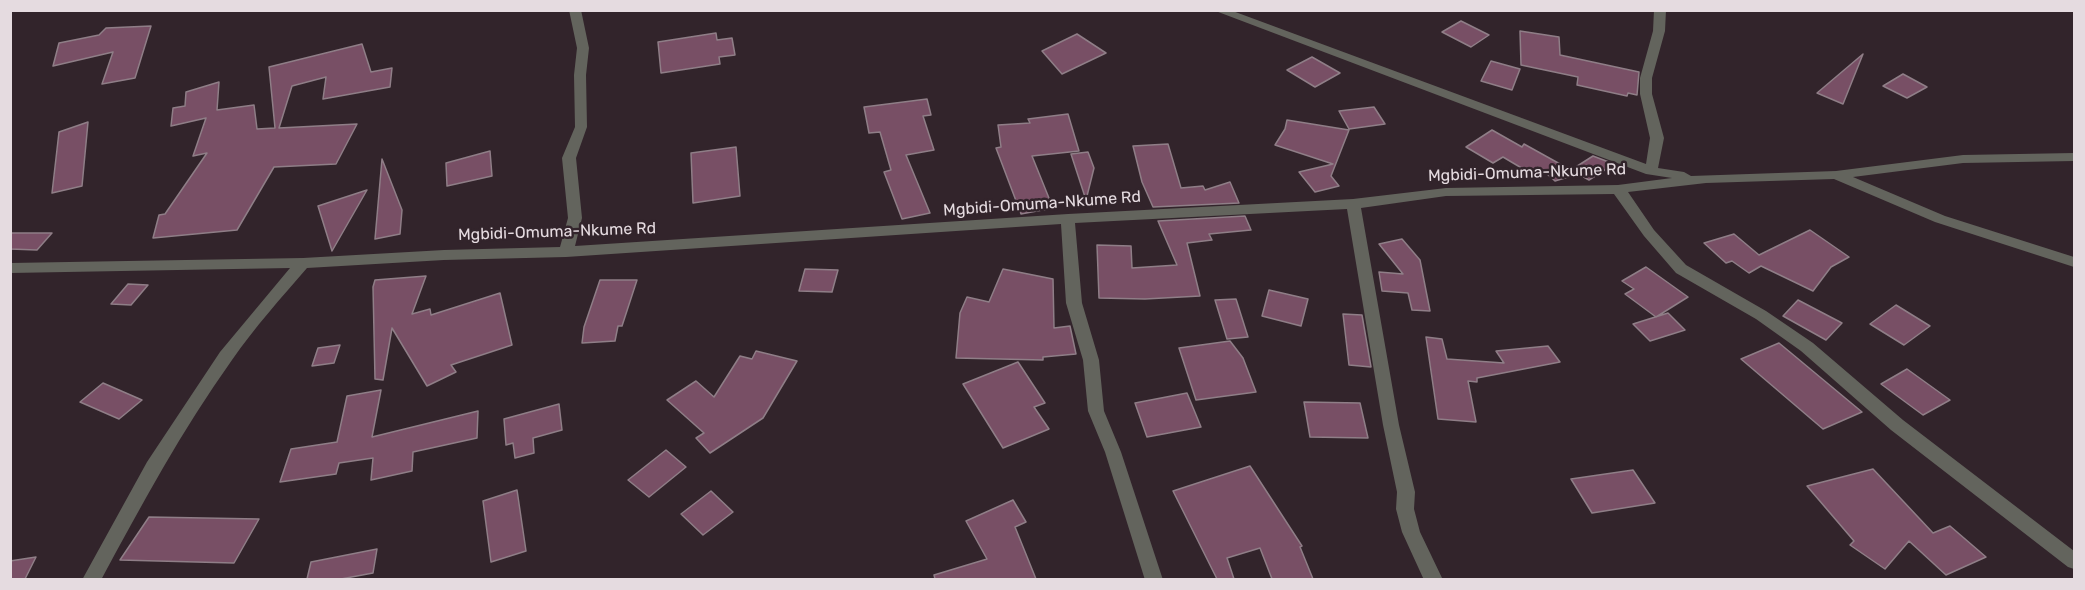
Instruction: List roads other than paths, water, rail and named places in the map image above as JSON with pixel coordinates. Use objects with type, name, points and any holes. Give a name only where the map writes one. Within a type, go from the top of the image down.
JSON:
[{"type":"street","points":[[566,252],[575,218],[569,159],[581,127],[580,75],[583,48],[574,10]]},
{"type":"street","points":[[1218,10],[1651,171],[1706,179]]},
{"type":"street","points":[[1651,171],[1657,138],[1646,94],[1646,78],[1659,31],[1660,10]]},
{"type":"street","name":"Mgbidi-Omuma-Nkume Rd","points":[[10,268],[303,263],[444,255],[566,252],[1068,219],[1353,204],[1446,192],[1618,189],[1706,179],[1836,175],[1963,159],[2074,157]]},
{"type":"street","points":[[1836,175],[1940,219],[2074,262]]},
{"type":"street","points":[[1618,189],[1650,233],[1681,269],[1761,315],[1807,347],[1897,425],[2074,561]]},
{"type":"street","points":[[1353,204],[1390,425],[1406,492],[1405,509],[1411,532],[1434,579]]},
{"type":"street","points":[[1068,219],[1074,303],[1091,360],[1095,411],[1113,452],[1154,579]]},
{"type":"street","points":[[91,579],[153,467],[226,356],[260,312],[303,263]]}]
